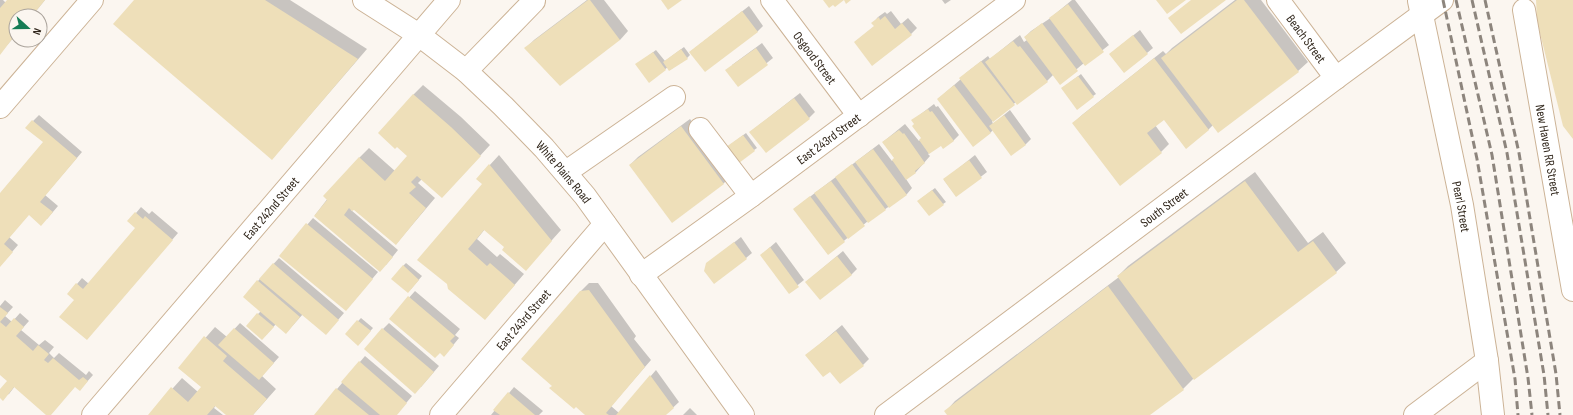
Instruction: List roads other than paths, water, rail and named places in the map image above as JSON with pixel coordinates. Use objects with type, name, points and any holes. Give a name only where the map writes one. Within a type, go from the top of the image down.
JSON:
[{"type":"street","points":[[0,107],[92,0]]},
{"type":"street","name":"White Plains Road","points":[[364,0],[419,35],[466,71],[524,126],[566,172],[585,196],[743,415]]},
{"type":"street","name":"East 242nd Street","points":[[93,415],[449,0]]},
{"type":"street","name":"Osgood Street","points":[[772,0],[859,116]]},
{"type":"street","name":"East 243rd Street","points":[[641,275],[752,196],[1014,0]]},
{"type":"street","name":"Beach Street","points":[[1278,0],[1336,78]]},
{"type":"street","points":[[466,71],[534,1]]},
{"type":"street","name":"South Street","points":[[886,415],[1336,78],[1429,6]]},
{"type":"street","name":"Pearl Street","points":[[1429,6],[1487,361],[1493,415]]},
{"type":"street","name":"New Haven RR Street","points":[[1524,10],[1573,290]]},
{"type":"street","points":[[566,172],[674,97]]},
{"type":"street","points":[[700,129],[752,196]]},
{"type":"street","name":"East 243rd Street","points":[[441,415],[605,224]]},
{"type":"street","points":[[1415,415],[1487,361]]},
{"type":"railway","points":[[1443,0],[1477,159],[1515,379],[1518,415]]},
{"type":"railway","points":[[1456,0],[1492,155],[1528,378],[1532,415]]},
{"type":"railway","points":[[1472,0],[1507,153],[1544,375],[1548,415]]},
{"type":"railway","points":[[1485,0],[1519,153],[1556,374],[1560,415]]}]
